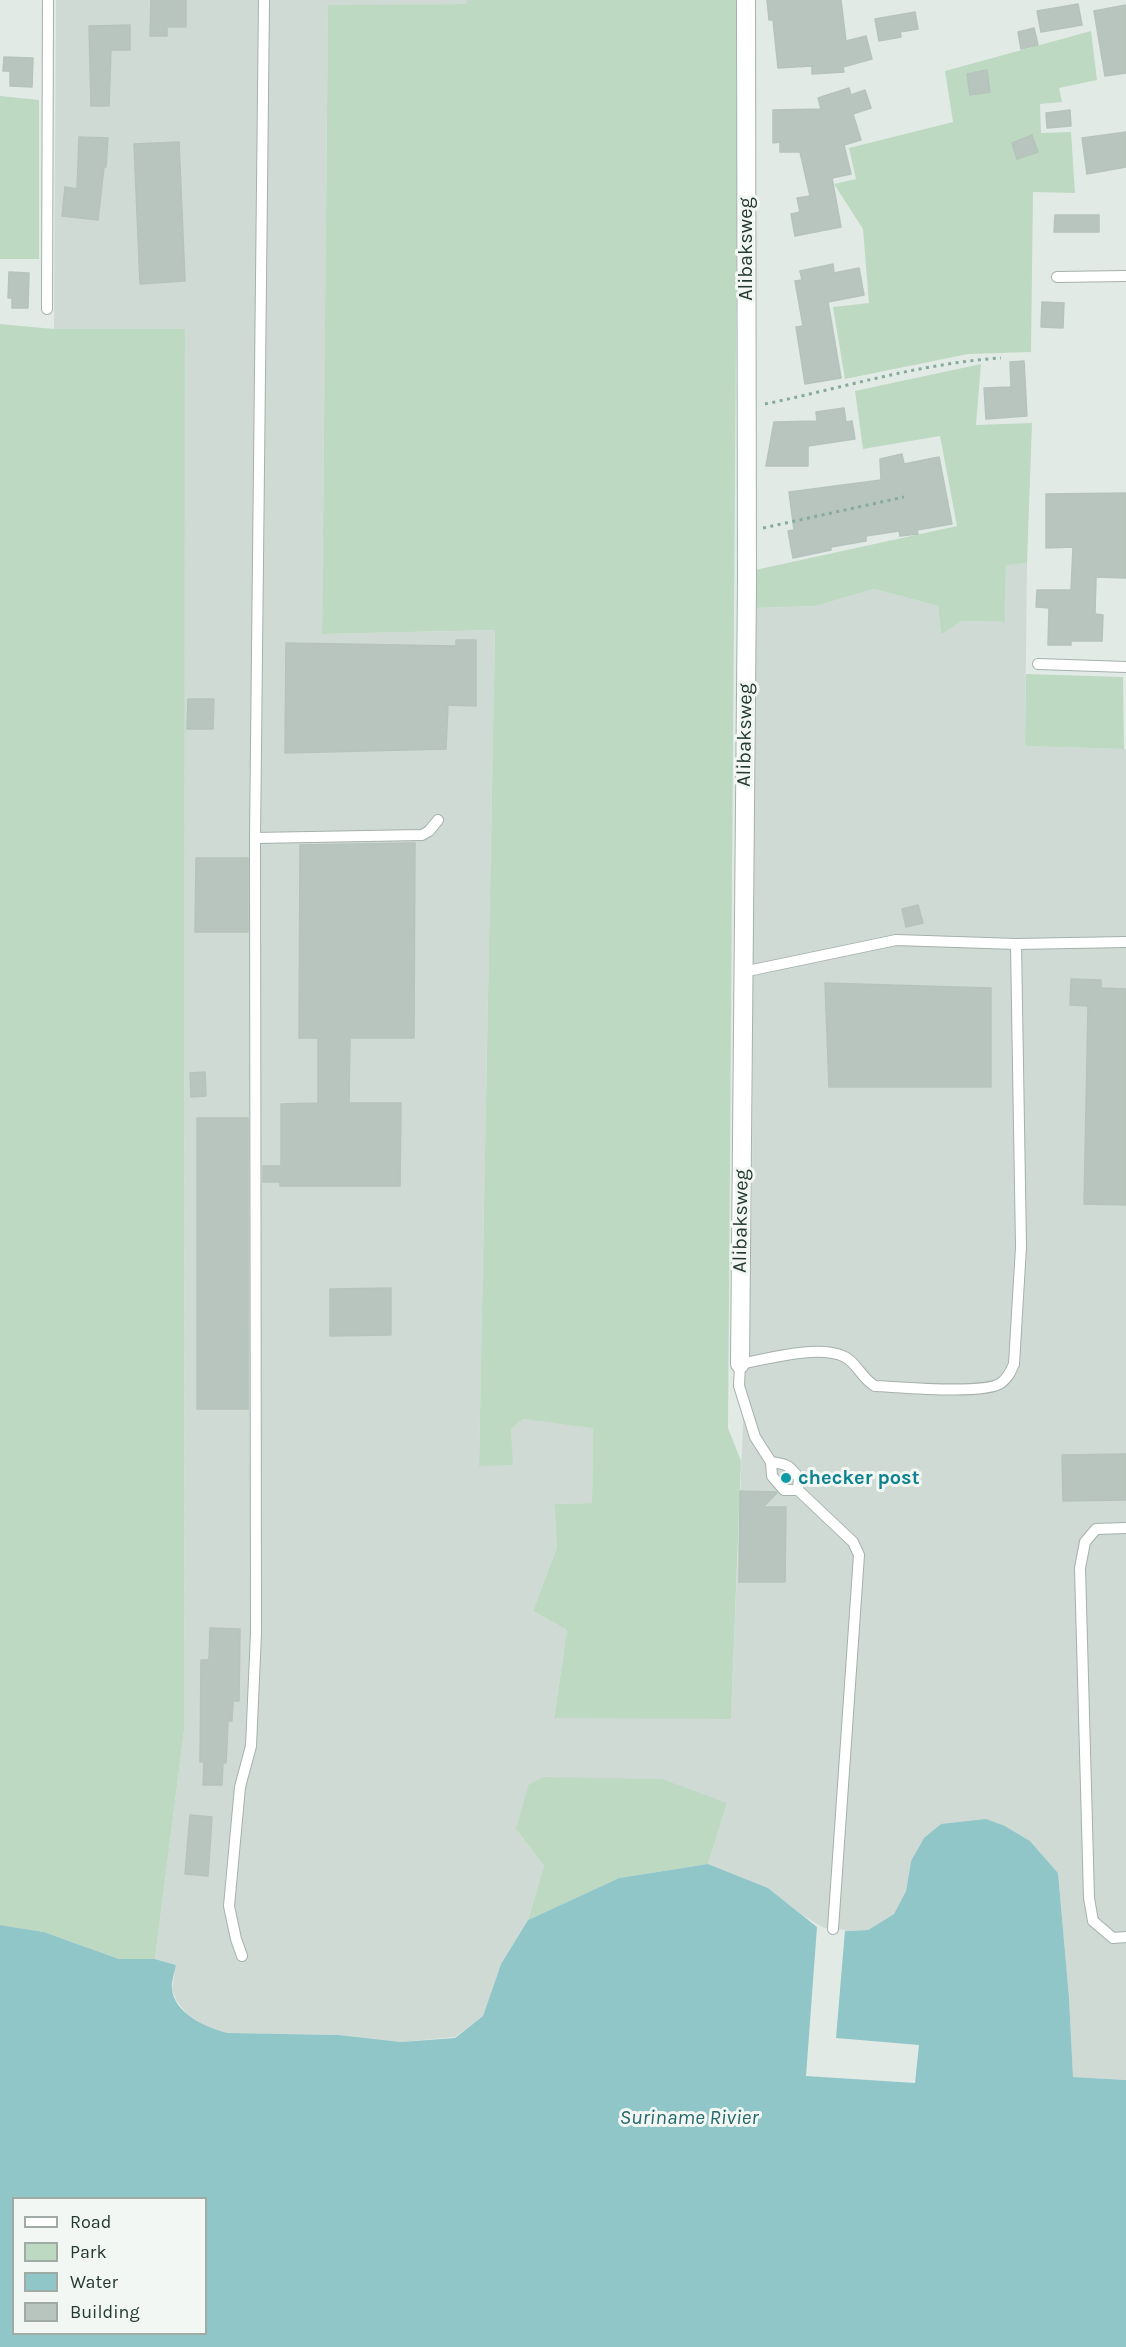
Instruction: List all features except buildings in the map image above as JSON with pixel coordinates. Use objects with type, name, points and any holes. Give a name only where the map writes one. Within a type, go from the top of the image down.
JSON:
[{"type":"street","name":"Alibaksweg","points":[[740,1364],[747,531],[746,0]]},
{"type":"lane","points":[[47,309],[48,0]]},
{"type":"lane","points":[[242,1956],[229,1906],[240,1787],[251,1746],[255,1633],[255,838],[264,0]]},
{"type":"lane","points":[[1057,277],[1126,276]]},
{"type":"lane","points":[[1038,664],[1126,668]]},
{"type":"lane","points":[[255,838],[422,835],[429,831],[438,820]]},
{"type":"lane","points":[[743,972],[896,940],[1016,944],[1126,942]]},
{"type":"lane","points":[[740,1364],[808,1353],[834,1353],[848,1358],[867,1382],[875,1386],[978,1389],[1000,1384],[1009,1375],[1014,1364],[1021,1247],[1016,944]]},
{"type":"lane","name":"Alibaksweg","points":[[740,1364],[739,1386],[755,1437],[771,1462],[772,1476],[783,1490],[798,1490]]},
{"type":"lane","points":[[771,1462],[786,1463],[792,1469],[799,1478],[798,1490],[853,1542],[859,1555],[833,1929]]},
{"type":"lane","points":[[1126,1528],[1096,1529],[1085,1542],[1080,1568],[1089,1898],[1093,1921],[1113,1938],[1126,1937]]},
{"type":"path","points":[[747,408],[887,376],[971,360],[1001,358]]},
{"type":"path","points":[[747,531],[904,497]]},
{"type":"shaded area","points":[[56,0],[467,0],[466,4],[328,6],[322,634],[495,630],[479,1465],[523,1419],[593,1427],[592,1503],[554,1504],[557,1547],[533,1611],[567,1630],[554,1717],[731,1718],[752,1204],[754,608],[816,606],[874,589],[938,606],[941,635],[962,621],[1005,622],[1006,564],[1027,563],[1025,746],[1126,749],[1126,2080],[1073,2077],[1069,1997],[1058,1873],[1030,1841],[1005,1826],[924,1838],[911,1861],[906,1891],[894,1914],[868,1930],[830,1932],[801,1914],[768,1888],[708,1864],[727,1803],[516,1829],[544,1866],[528,1920],[501,1964],[483,2016],[455,2037],[401,2042],[339,2035],[228,2033],[210,2029],[187,2014],[176,2000],[172,1989],[176,1965],[155,1959],[184,1731],[185,330],[54,329]]},
{"type":"green space","points":[[467,0],[736,0],[737,207],[728,1428],[741,1461],[731,1719],[554,1718],[567,1630],[533,1611],[557,1547],[554,1504],[592,1503],[593,1428],[523,1419],[511,1429],[513,1465],[479,1466],[495,630],[322,634],[328,5],[466,4]]},
{"type":"green space","points":[[1091,31],[1097,80],[1059,88],[1062,102],[1040,104],[1041,133],[1071,132],[1075,193],[1033,192],[1031,352],[968,354],[845,379],[833,307],[869,303],[863,229],[834,184],[856,179],[849,148],[953,122],[945,71]]},
{"type":"green space","points":[[0,96],[39,100],[39,259],[0,259]]},
{"type":"green space","points":[[0,324],[54,329],[185,329],[184,1731],[155,1959],[119,1959],[44,1932],[0,1925]]},
{"type":"green space","points":[[981,364],[976,425],[1032,423],[1027,563],[1006,565],[1005,622],[962,621],[941,635],[938,606],[874,589],[816,606],[754,608],[755,570],[957,526],[940,436],[863,449],[855,391]]},
{"type":"green space","points":[[1026,674],[1123,677],[1124,749],[1025,746]]},
{"type":"green space","points":[[545,1777],[662,1779],[727,1803],[708,1864],[619,1878],[528,1920],[544,1866],[516,1829],[529,1784]]},
{"type":"water","name":"Suriname Rivier","points":[[986,1819],[1005,1826],[1030,1841],[1058,1873],[1069,1997],[1073,2077],[1126,2080],[1126,2347],[0,2347],[0,1925],[44,1932],[119,1959],[155,1959],[176,1965],[172,1985],[178,2005],[192,2018],[228,2033],[339,2035],[401,2042],[455,2038],[483,2016],[501,1964],[528,1920],[619,1878],[708,1864],[768,1888],[817,1927],[830,1932],[868,1930],[894,1914],[906,1891],[911,1861],[924,1838],[941,1824]]},
{"type":"pier","points":[[817,1927],[845,1930],[836,2038],[919,2045],[915,2083],[806,2076]]},
{"type":"place","name":"checker post","points":[[786,1478]]}]
